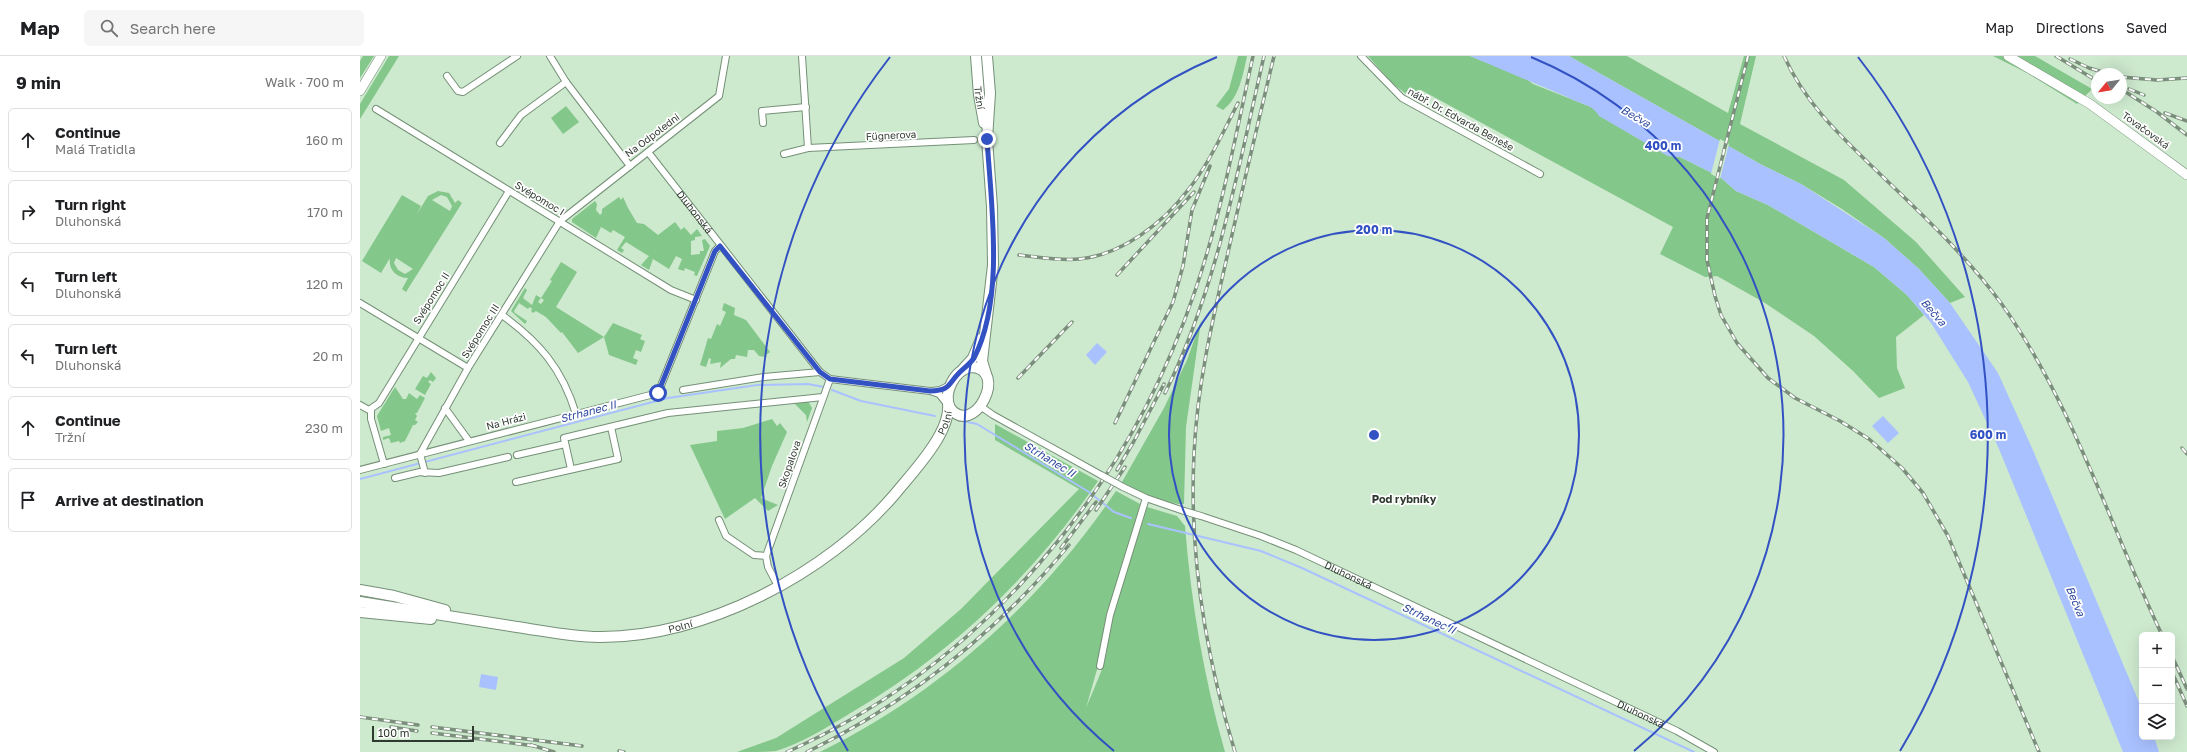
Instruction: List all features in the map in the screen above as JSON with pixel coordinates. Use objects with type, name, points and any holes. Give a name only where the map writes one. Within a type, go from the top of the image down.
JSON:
[{"type":"main road","points":[[360,91],[381,56]]},
{"type":"main road","name":"Tržní","points":[[976,56],[979,95],[987,139],[992,207],[993,265],[982,361],[986,374]]},
{"type":"main road","name":"Tržní","points":[[987,56],[990,94],[987,139]]},
{"type":"main road","name":"Tovačovská","points":[[2008,56],[2090,104],[2187,175]]},
{"type":"main road","name":"Tržní","points":[[963,369],[974,358],[987,318]]},
{"type":"main road","points":[[948,404],[950,385],[963,369],[975,367],[986,374],[988,386],[980,406],[974,412],[964,416]]},
{"type":"main road","name":"Dluhonská","points":[[948,404],[952,412],[964,416]]},
{"type":"main road","name":"Polní","points":[[360,602],[574,636],[597,637],[632,635],[670,628],[706,618],[737,606],[778,586],[823,558],[872,518],[904,483],[936,440],[944,426],[948,404]]},
{"type":"main road","name":"Polní","points":[[936,440],[954,422],[964,416]]},
{"type":"main road","points":[[360,590],[410,599],[487,622]]},
{"type":"main road","points":[[360,612],[399,617],[487,622]]},
{"type":"street","points":[[447,76],[458,91],[463,92],[518,56]]},
{"type":"street","name":"Na Odpoledni","points":[[550,56],[566,82],[630,166],[718,96],[726,56]]},
{"type":"street","points":[[802,56],[808,148]]},
{"type":"street","name":"nábř. Dr. Edvarda Beneše","points":[[1361,56],[1402,98],[1540,174]]},
{"type":"street","points":[[500,143],[521,115],[566,82]]},
{"type":"street","points":[[763,123],[762,111],[806,107]]},
{"type":"street","name":"Svépomoc I","points":[[376,109],[671,290],[696,300]]},
{"type":"street","name":"Fügnerova","points":[[784,154],[808,148],[974,140]]},
{"type":"street","name":"Dluhonská","points":[[648,152],[820,372],[830,379],[930,391],[939,394],[948,404]]},
{"type":"street","points":[[560,221],[630,166]]},
{"type":"street","name":"Svépomoc II","points":[[364,408],[379,403],[509,191]]},
{"type":"street","name":"Svépomoc III","points":[[420,457],[445,408],[468,368],[560,221]]},
{"type":"street","points":[[696,300],[715,251],[720,246]]},
{"type":"street","name":"Na Hrázi","points":[[360,470],[420,457],[469,441],[658,393],[696,300]]},
{"type":"street","points":[[360,303],[419,337],[468,368]]},
{"type":"street","points":[[502,315],[532,338],[555,365],[569,393],[576,414]]},
{"type":"street","points":[[683,390],[764,377],[820,372]]},
{"type":"street","name":"Skopalova","points":[[766,556],[830,379]]},
{"type":"street","name":"Dluhonská","points":[[930,391],[940,390],[950,385]]},
{"type":"street","points":[[572,469],[564,438],[668,413],[823,397]]},
{"type":"street","name":"Dluhonská","points":[[980,406],[993,415],[1122,487],[1146,498],[1261,536],[1296,550],[1677,732],[1714,752]]},
{"type":"street","points":[[364,408],[371,419],[384,464]]},
{"type":"street","points":[[445,408],[469,441]]},
{"type":"street","points":[[516,482],[618,459],[611,427]]},
{"type":"street","points":[[517,456],[565,444]]},
{"type":"street","points":[[420,457],[424,470]]},
{"type":"street","points":[[395,478],[424,470],[439,473],[508,457]]},
{"type":"street","points":[[1100,666],[1110,615],[1146,498]]},
{"type":"street","points":[[719,520],[726,536],[754,555],[766,556],[768,567],[778,586]]},
{"type":"green space","points":[[363,56],[374,56],[360,78],[360,61]]},
{"type":"green space","points":[[389,56],[399,56],[360,119],[360,104]]},
{"type":"green space","points":[[1238,56],[1247,56],[1240,86],[1233,99],[1223,110],[1216,106],[1229,89]]},
{"type":"green space","points":[[1368,56],[1470,56],[1525,78],[1533,84],[1596,109],[1600,116],[1668,156],[1680,157],[1720,177],[1736,191],[1768,205],[1874,267],[1907,295],[1924,315],[1896,337],[1897,368],[1905,388],[1879,398],[1853,371],[1814,336],[1765,303],[1717,276],[1705,277],[1660,254],[1673,227],[1421,90],[1409,96],[1393,84]]},
{"type":"green space","points":[[1569,56],[1627,56],[1728,113],[1744,56],[1756,56],[1740,124],[1844,180],[1916,242],[1965,297],[1950,303],[1918,268],[1884,238],[1842,209],[1801,184],[1762,165]]},
{"type":"green space","points":[[1993,56],[2035,56],[2091,88],[2091,90],[2077,104],[2029,74]]},
{"type":"green space","points":[[566,106],[579,122],[563,134],[551,118]]},
{"type":"green space","points":[[438,191],[449,193],[455,203],[458,200],[462,203],[406,292],[402,289],[408,278],[400,277],[392,270],[390,266],[390,258],[381,273],[362,261],[402,195],[421,206],[417,214],[428,196]],"holes":[[[441,195],[447,197],[452,206],[450,211],[432,200]],[[396,258],[413,269],[405,274],[398,270],[394,263]]]},
{"type":"green space","points":[[619,197],[621,200],[623,197],[637,223],[644,224],[658,235],[675,222],[681,230],[684,227],[691,235],[697,229],[702,236],[695,237],[695,240],[691,241],[691,255],[700,254],[700,251],[704,251],[702,240],[705,239],[710,246],[697,276],[694,275],[695,272],[685,268],[684,271],[678,269],[682,259],[676,256],[669,269],[653,259],[649,270],[641,265],[649,256],[626,242],[621,248],[624,250],[622,253],[617,250],[625,237],[613,230],[611,233],[601,227],[596,238],[572,222],[572,219],[595,201],[597,204],[596,210],[600,215],[602,213],[602,209]]},
{"type":"green space","points":[[561,262],[577,272],[556,307],[604,337],[578,353],[562,332],[561,333],[546,317],[536,311],[533,313],[530,307],[528,309],[519,303],[514,311],[527,321],[525,324],[511,311],[525,288],[527,290],[523,298],[532,305],[536,295],[541,298],[552,281],[550,280]],"holes":[[[541,298],[544,300],[541,304],[538,302]]]},
{"type":"green space","points":[[724,303],[735,308],[734,315],[746,320],[770,352],[766,355],[767,357],[759,356],[754,350],[748,350],[747,357],[736,355],[735,359],[731,359],[720,368],[721,362],[710,364],[711,359],[709,358],[706,367],[700,365],[708,338],[711,339],[717,324],[720,326],[726,312],[722,310]]},
{"type":"green space","points":[[1201,321],[1186,427],[1184,504],[1177,504],[1152,497],[1122,482],[1164,408],[1187,360]]},
{"type":"green space","points":[[613,323],[642,335],[640,339],[645,341],[641,352],[636,350],[633,358],[638,360],[636,365],[609,355],[604,337]]},
{"type":"green space","points":[[431,372],[436,378],[433,382],[430,380],[428,382],[431,384],[425,395],[415,389],[423,376],[427,378]]},
{"type":"green space","points":[[395,387],[403,399],[406,399],[409,393],[417,399],[420,395],[425,398],[417,413],[415,413],[417,416],[415,420],[418,422],[413,425],[405,441],[400,443],[399,441],[391,443],[389,438],[383,440],[383,437],[391,435],[389,428],[381,431],[377,416]]},
{"type":"green space","points":[[808,401],[812,408],[807,422],[806,415],[793,402]]},
{"type":"green space","points":[[772,419],[777,426],[780,423],[787,432],[772,466],[761,498],[778,505],[768,511],[755,498],[725,519],[690,445],[717,441],[717,431],[743,428]]},
{"type":"green space","points":[[995,424],[1098,481],[1045,550],[1017,581],[955,640],[921,666],[886,691],[849,714],[823,730],[795,744],[776,751],[737,752],[776,738],[904,658],[961,609],[1079,489],[995,440]]},
{"type":"green space","points":[[1116,491],[1140,504],[1135,524],[1141,527],[1147,507],[1177,516],[1185,526],[1199,640],[1217,724],[1225,752],[820,752],[864,729],[906,702],[946,673],[985,641],[1021,607],[1055,570],[1087,531]],"holes":[[[1098,666],[1103,667],[1086,708]]]},
{"type":"water","name":"Bečva","points":[[1470,56],[1569,56],[1762,165],[1801,184],[1884,238],[1918,268],[1950,303],[1998,373],[2032,448],[2139,702],[2139,740],[2155,740],[2159,752],[2123,752],[1999,449],[1968,382],[1931,323],[1907,295],[1874,267],[1768,205],[1736,191],[1720,177],[1680,157],[1668,156],[1599,116],[1589,107]]},
{"type":"water","points":[[1097,343],[1107,352],[1095,365],[1086,355]]},
{"type":"water","points":[[1883,416],[1899,433],[1888,443],[1872,426]]},
{"type":"water","points":[[481,674],[498,677],[496,690],[479,687]]},
{"type":"pier","points":[[1720,139],[1729,144],[1720,179],[1711,174]]},
{"type":"waterway","name":"Strhanec II","points":[[360,479],[668,398],[757,385],[808,384],[824,387]]},
{"type":"waterway","name":"Strhanec II","points":[[832,390],[861,401],[935,416]]},
{"type":"waterway","name":"Strhanec II","points":[[958,420],[977,424],[1089,492],[1114,512],[1131,518]]},
{"type":"waterway","name":"Strhanec II","points":[[1148,524],[1261,551],[1302,568],[1694,752]]},
{"type":"railway","points":[[787,752],[858,715],[923,672],[984,621],[1039,564],[1087,502],[1130,436],[1166,365],[1195,291],[1213,233],[1253,56]]},
{"type":"railway","points":[[1165,393],[1199,312],[1212,270],[1235,185],[1264,56]]},
{"type":"railway","points":[[1235,752],[1216,679],[1202,605],[1194,529],[1194,454],[1198,404],[1211,330],[1238,207],[1274,56]]},
{"type":"railway","points":[[1748,56],[1707,218],[1707,260],[1721,315],[1737,343],[1768,378],[1795,398],[1840,421],[1869,439],[1902,468],[1923,493],[1948,536],[2039,752]]},
{"type":"railway","points":[[1784,56],[1793,74],[1815,107],[1854,149],[1960,253],[2001,303],[2026,342],[2070,423],[2161,632]]},
{"type":"railway","points":[[2056,56],[2091,77]]},
{"type":"railway","points":[[2070,59],[2091,69]]},
{"type":"railway","points":[[2127,78],[2157,80],[2187,78]]},
{"type":"railway","points":[[2129,89],[2144,95]]},
{"type":"railway","points":[[2127,93],[2157,112],[2187,135]]},
{"type":"railway","points":[[1019,255],[1056,259],[1079,259],[1111,251],[1140,235],[1166,214],[1196,180],[1203,170],[1238,103]]},
{"type":"railway","points":[[2165,113],[2187,121]]},
{"type":"railway","points":[[1115,423],[1173,302],[1183,266],[1192,210],[1210,166]]},
{"type":"railway","points":[[1117,275],[1194,192]]},
{"type":"railway","points":[[1018,378],[1072,322]]},
{"type":"railway","points":[[1117,470],[1164,384]]},
{"type":"railway","points":[[2182,448],[2187,454]]},
{"type":"railway","points":[[1096,510],[1125,467]]},
{"type":"railway","points":[[1061,548],[1096,502]]},
{"type":"railway","points":[[807,752],[881,711],[949,662],[981,636],[1012,607],[1069,545]]},
{"type":"railway","points":[[2175,663],[2187,689]]},
{"type":"railway","points":[[2175,679],[2187,706]]},
{"type":"railway","points":[[360,717],[418,725]]},
{"type":"railway","points":[[391,727],[417,731]]},
{"type":"railway","points":[[432,727],[582,746]]},
{"type":"railway","points":[[432,733],[535,746]]},
{"type":"railway","points":[[531,745],[554,752]]},
{"type":"railway","points":[[619,751],[624,752]]},
{"type":"district","name":"Pod rybníky","points":[[1404,498]]},
{"type":"route","points":[[658,393],[715,251],[720,246],[820,372],[830,379],[930,391],[940,390],[950,385],[956,376],[967,367],[974,358],[987,318],[993,265],[992,207],[987,139]]}]
